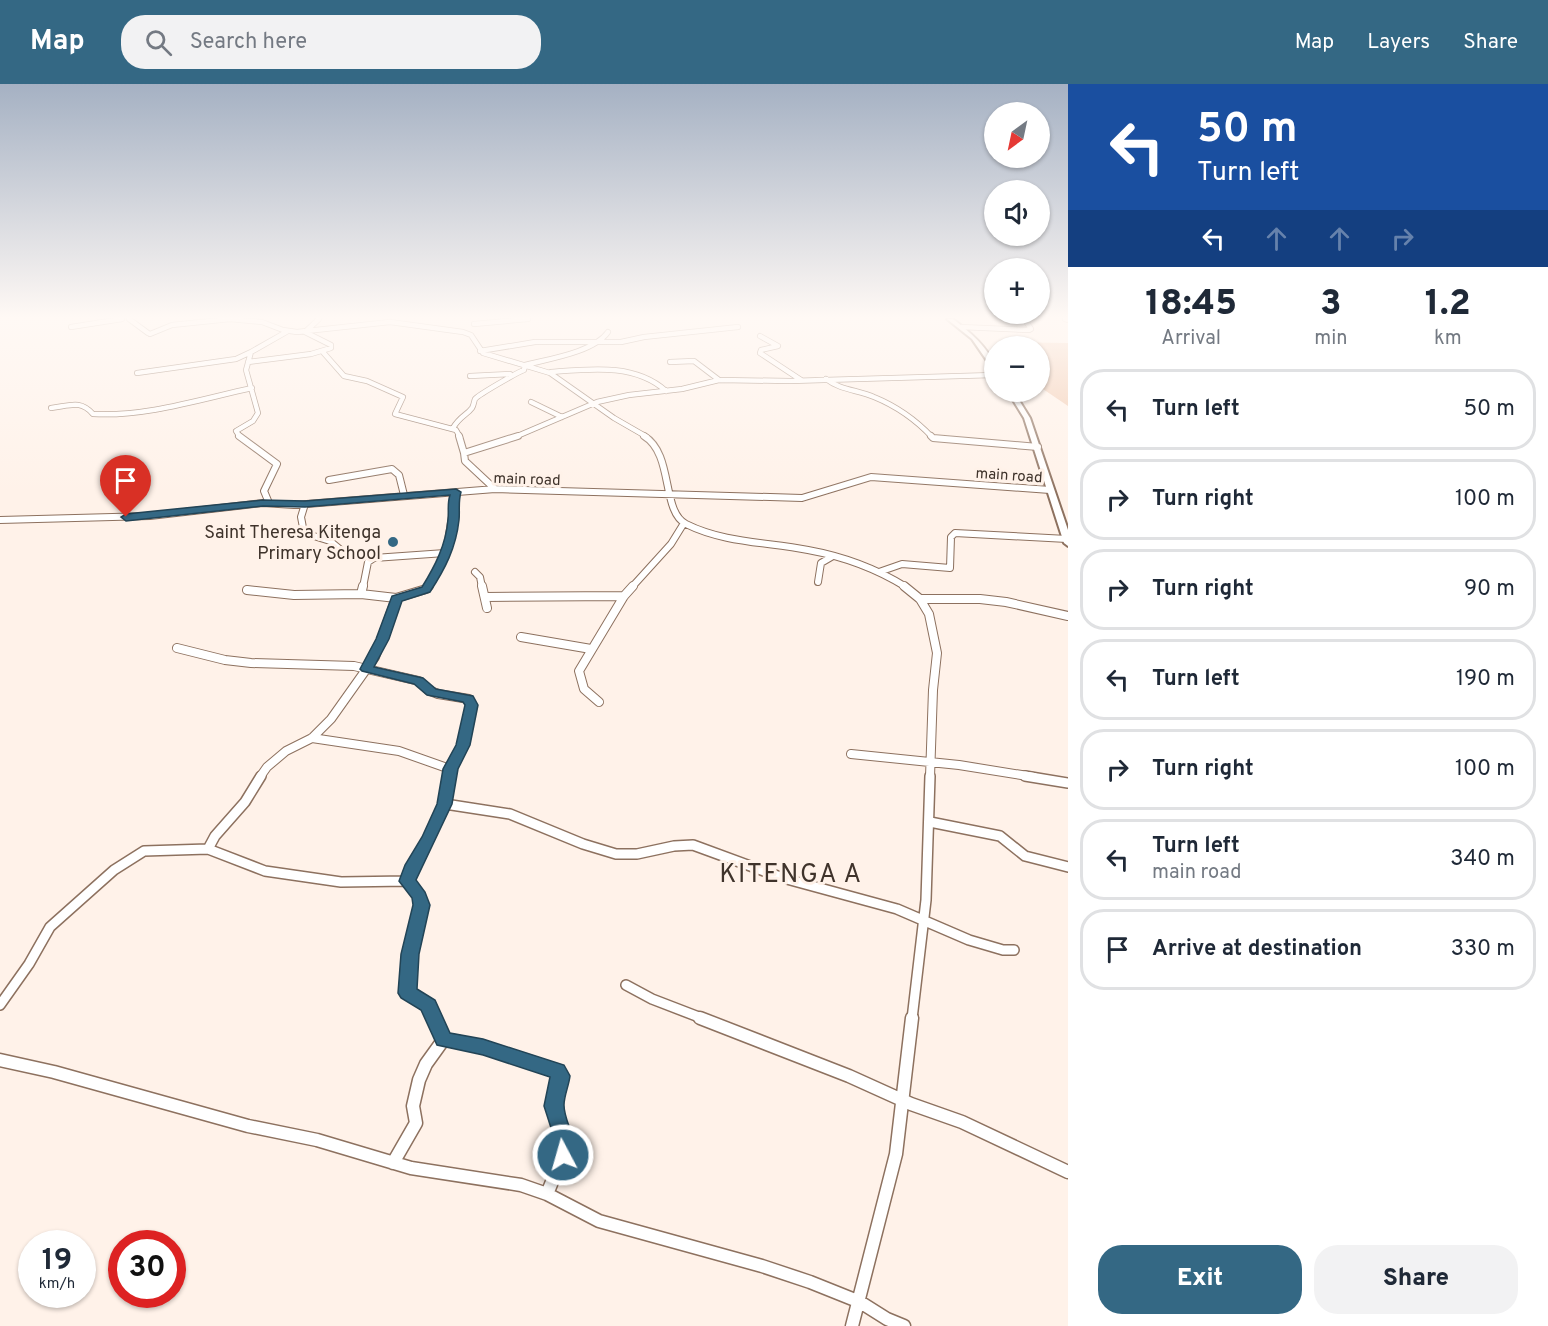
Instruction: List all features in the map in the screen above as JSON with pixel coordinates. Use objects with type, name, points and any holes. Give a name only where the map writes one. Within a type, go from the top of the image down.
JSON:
[{"type":"main road","points":[[1017,402],[1027,418],[1038,447],[1067,541]]},
{"type":"street","points":[[248,377],[258,408],[256,419],[236,431],[236,434],[257,452],[277,464],[264,491],[269,503]]},
{"type":"street","points":[[348,377],[367,381],[403,397],[395,414],[453,428],[461,440],[465,461],[495,489]]},
{"type":"street","points":[[453,428],[459,417],[472,408],[474,399],[481,392],[497,387],[507,377]]},
{"type":"street","points":[[556,377],[653,441],[664,464],[674,508],[684,524],[732,539],[809,550],[879,572],[905,586],[920,599],[929,614],[937,653],[924,919],[896,1154],[860,1302],[852,1326]]},
{"type":"street","points":[[641,377],[657,383],[666,392]]},
{"type":"street","points":[[715,377],[719,380]]},
{"type":"street","points":[[796,377],[801,380]]},
{"type":"street","points":[[464,453],[506,441],[594,404],[623,396],[666,392],[719,380],[912,377]]},
{"type":"street","points":[[826,379],[836,386],[874,397],[917,422],[933,438],[1038,447]]},
{"type":"street","points":[[51,408],[80,404],[86,405],[93,414],[117,415],[252,388]]},
{"type":"street","points":[[531,402],[562,417]]},
{"type":"street","points":[[328,480],[392,469],[399,475],[404,495]]},
{"type":"street","name":"main road","points":[[0,520],[150,516],[269,503],[305,504],[495,489],[802,498],[871,477],[1050,490]]},
{"type":"street","points":[[247,590],[294,595],[361,594],[396,598],[426,589],[444,560],[454,519],[452,505],[456,492]]},
{"type":"street","points":[[305,504],[301,516],[304,533],[330,541],[341,550]]},
{"type":"street","points":[[599,702],[579,683],[579,671],[624,596],[665,551],[684,524]]},
{"type":"street","points":[[879,572],[889,566],[900,564],[950,568],[951,537],[955,533],[1067,541]]},
{"type":"street","points":[[361,594],[368,562],[371,559],[383,556],[445,553]]},
{"type":"street","points":[[818,582],[816,571],[823,559],[833,556]]},
{"type":"street","points":[[475,572],[480,577],[487,608]]},
{"type":"street","points":[[485,597],[624,596]]},
{"type":"street","points":[[208,849],[215,836],[245,802],[267,767],[286,751],[312,738],[331,719],[367,669],[383,639],[396,598]]},
{"type":"street","points":[[920,599],[996,601],[1068,616]]},
{"type":"street","points":[[521,637],[591,649]]},
{"type":"street","points":[[177,648],[225,660],[251,663],[328,664],[367,669],[419,681],[432,692],[463,697],[471,701],[463,745],[450,769],[445,804],[407,881]]},
{"type":"street","points":[[312,738],[399,751],[450,769]]},
{"type":"street","points":[[851,754],[959,765],[1068,783]]},
{"type":"street","points":[[445,804],[510,813],[580,843],[618,855],[642,855],[678,844],[693,845],[783,878],[897,909],[969,940],[1003,950],[1014,950]]},
{"type":"street","points":[[930,822],[1000,836],[1025,856],[1068,867]]},
{"type":"street","points":[[0,1005],[30,964],[50,927],[68,914],[114,870],[144,851],[208,849],[266,871],[341,882],[407,881]]},
{"type":"street","points":[[407,881],[419,896],[422,905],[410,954],[407,993],[428,1005],[444,1040]]},
{"type":"street","points":[[626,985],[652,999],[969,1125],[1009,1146],[1068,1172]]},
{"type":"street","points":[[393,1163],[416,1124],[413,1106],[419,1080],[426,1064],[444,1040]]},
{"type":"street","points":[[444,1040],[497,1051],[550,1068],[561,1076],[554,1106],[562,1131],[563,1155],[547,1194]]},
{"type":"street","points":[[0,1060],[54,1072],[248,1126],[317,1140],[411,1168],[521,1185],[547,1194],[599,1221],[762,1266],[860,1302],[887,1319],[904,1326]]},
{"type":"shaded area","points":[[1050,377],[1068,377],[1068,406],[1050,394]]},
{"type":"place","name":"Saint Theresa Kitenga Primary School","points":[[393,542]]},
{"type":"district","name":"KITENGA A","points":[[791,873]]},
{"type":"route","points":[[126,517],[263,503],[294,505],[456,492],[452,505],[454,519],[446,544],[444,560],[426,589],[396,598],[383,639],[367,669],[423,682],[432,692],[463,697],[471,701],[463,745],[450,769],[445,804],[407,881],[419,896],[422,905],[410,954],[407,993],[428,1005],[444,1040],[469,1043],[557,1071],[561,1076],[554,1106],[562,1131],[563,1155]]}]
